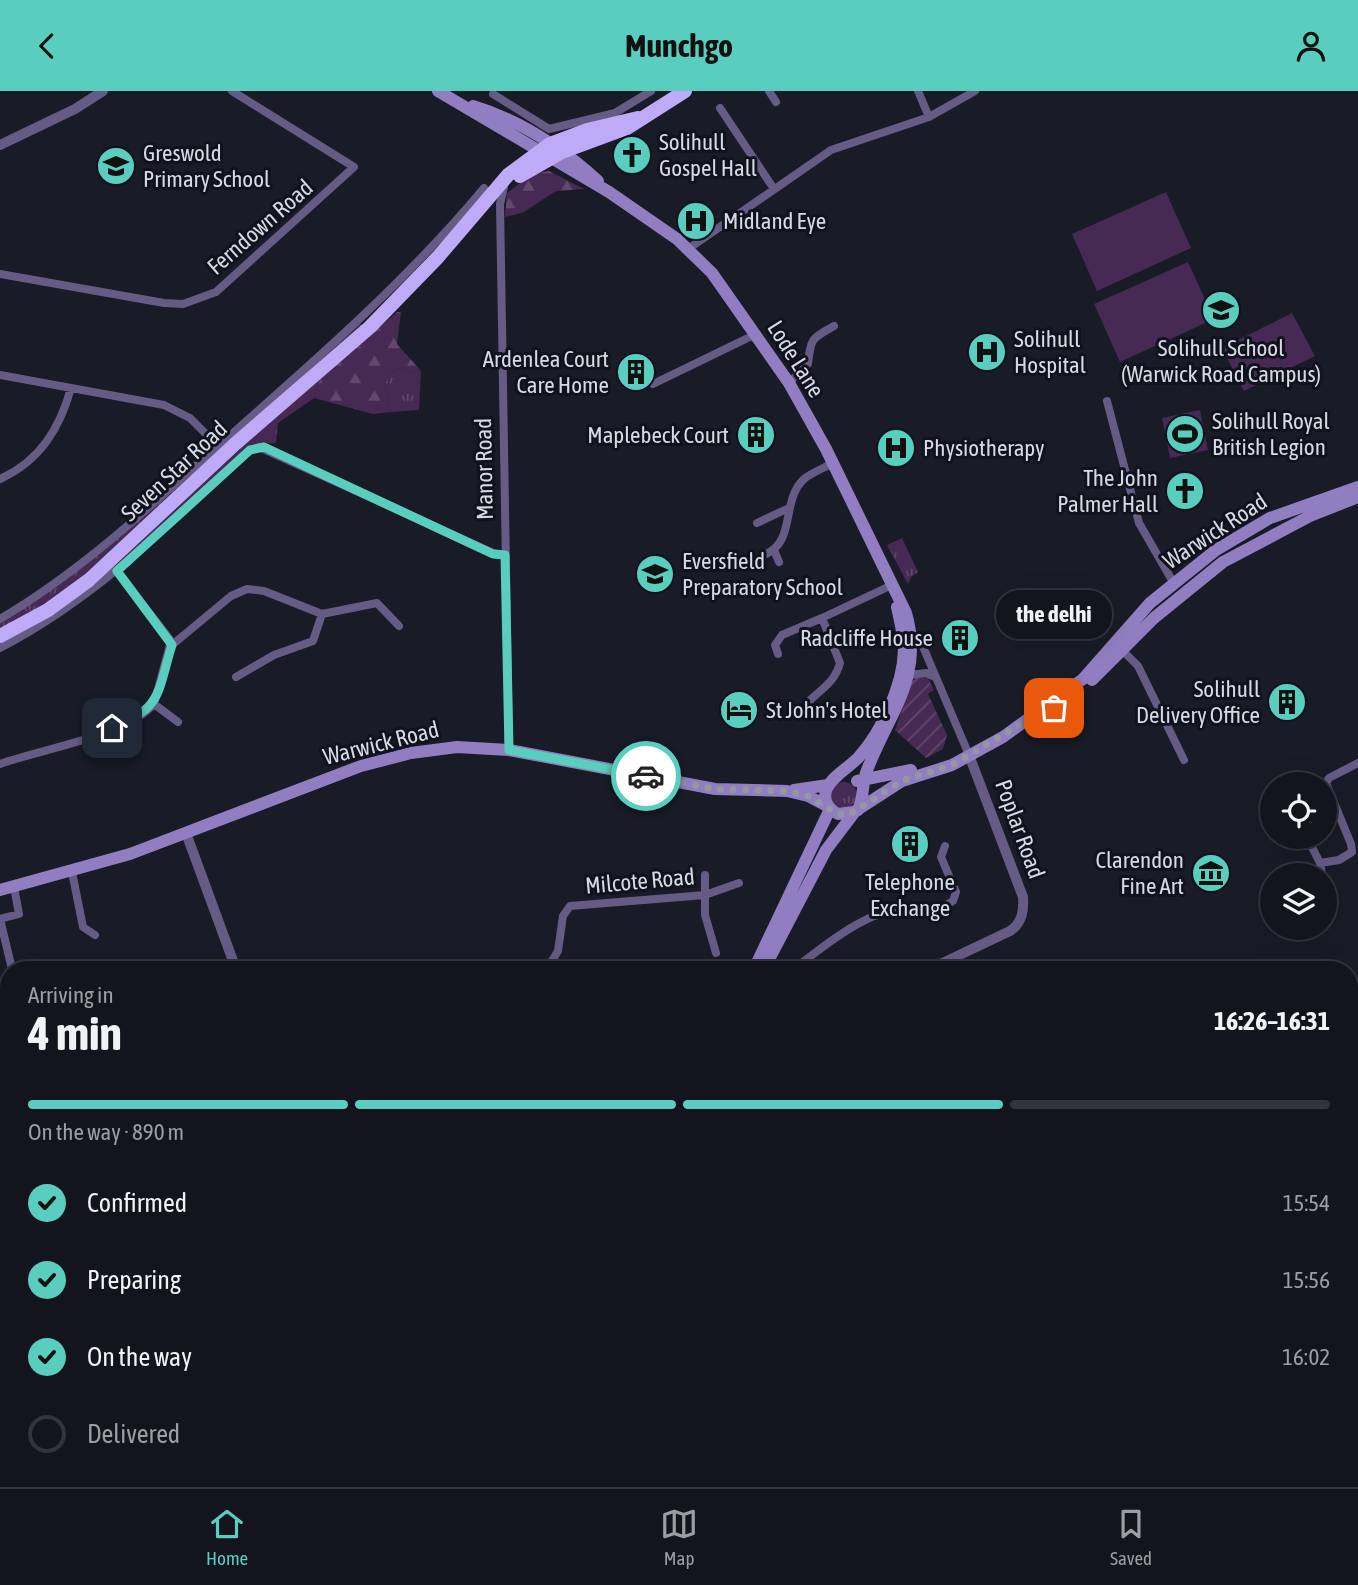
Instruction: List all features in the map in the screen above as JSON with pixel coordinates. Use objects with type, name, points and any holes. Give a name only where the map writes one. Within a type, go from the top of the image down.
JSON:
[{"type":"highway","points":[[550,152],[583,144],[627,128],[638,118],[685,91]]},
{"type":"highway","points":[[550,152],[587,130],[638,118]]},
{"type":"highway","name":"Seven Star Road","points":[[0,636],[48,610],[89,580],[365,322],[506,181],[550,152]]},
{"type":"main road","name":"Lode Lane","points":[[438,91],[518,139],[579,165],[609,192]]},
{"type":"main road","name":"Lode Lane","points":[[460,102],[487,110],[688,249],[728,293],[789,383],[833,463],[893,587],[912,633],[910,675],[861,784]]},
{"type":"main road","points":[[506,181],[523,152],[518,139]]},
{"type":"main road","points":[[579,165],[577,157],[583,144]]},
{"type":"main road","name":"Warwick Road","points":[[856,811],[902,781],[952,765],[1036,715],[1119,646],[1220,547],[1270,517],[1358,487]]},
{"type":"main road","name":"Warwick Road","points":[[1178,588],[1288,527],[1358,497]]},
{"type":"main road","points":[[1223,562],[1220,547],[1244,540],[1268,528],[1288,527]]},
{"type":"main road","name":"Lode Lane","points":[[831,782],[865,749],[888,708],[901,676],[903,640],[893,587]]},
{"type":"main road","points":[[884,736],[881,760],[888,770],[900,773]]},
{"type":"main road","name":"Warwick Road","points":[[0,890],[72,872],[186,833],[313,782],[389,758],[457,747],[509,750],[715,789],[787,791],[808,796],[829,808]]},
{"type":"main road","name":"Warwick Road","points":[[861,784],[969,755]]},
{"type":"main road","points":[[768,961],[826,850],[856,811],[861,784],[845,776],[831,782],[825,798],[829,808],[844,815],[856,811]]},
{"type":"main road","name":"Warwick Road","points":[[787,791],[831,782]]},
{"type":"main road","points":[[758,961],[829,808]]},
{"type":"street","points":[[0,145],[75,110],[103,91]]},
{"type":"street","name":"Ferndown Road","points":[[0,274],[183,305],[216,292],[354,167],[232,91]]},
{"type":"street","points":[[487,110],[494,93],[550,129],[615,113],[651,91]]},
{"type":"street","points":[[918,91],[929,117]]},
{"type":"street","points":[[688,249],[831,150],[929,117],[975,91]]},
{"type":"street","points":[[720,108],[774,189]]},
{"type":"street","name":"Manor Road","points":[[492,197],[509,750]]},
{"type":"street","name":"Seven Star Road","points":[[0,619],[65,578],[365,322]]},
{"type":"street","points":[[789,383],[808,364],[813,338],[834,326]]},
{"type":"street","points":[[653,384],[756,334]]},
{"type":"street","points":[[0,375],[176,409],[202,428],[218,446]]},
{"type":"street","points":[[0,479],[27,462],[48,442],[62,419],[71,388]]},
{"type":"street","points":[[1107,401],[1139,523],[1178,588]]},
{"type":"street","name":"Seven Star Road","points":[[0,648],[43,624],[117,571],[250,450],[259,447],[270,449],[493,554],[505,555]]},
{"type":"street","points":[[779,562],[770,552],[784,538],[789,508],[804,479],[833,463]]},
{"type":"street","points":[[757,523],[789,508]]},
{"type":"street","points":[[117,571],[172,645]]},
{"type":"street","points":[[778,653],[775,645],[779,637],[893,587]]},
{"type":"street","points":[[0,764],[36,751],[61,748],[144,713],[153,704],[172,645],[231,596],[247,589],[264,591],[322,614],[377,603],[399,626]]},
{"type":"street","points":[[236,677],[274,655],[313,641],[322,614]]},
{"type":"street","points":[[803,713],[805,706],[832,683],[840,663],[822,618]]},
{"type":"street","points":[[912,633],[921,642],[969,755]]},
{"type":"street","points":[[1119,646],[1138,666],[1184,760]]},
{"type":"street","points":[[910,675],[926,673],[935,677]]},
{"type":"street","points":[[153,704],[178,722]]},
{"type":"street","name":"Poplar Road","points":[[947,961],[1010,931],[1021,919],[1023,897],[969,755]]},
{"type":"street","points":[[1313,849],[1320,863],[1339,860],[1352,852],[1326,783],[1329,778],[1358,763]]},
{"type":"street","points":[[186,833],[233,961]]},
{"type":"street","points":[[805,961],[871,918],[889,912],[935,910],[953,901],[956,892],[941,857],[945,846]]},
{"type":"street","points":[[72,872],[83,927],[95,935]]},
{"type":"street","points":[[705,875],[708,885],[705,915],[716,953]]},
{"type":"street","name":"Milcote Road","points":[[552,961],[558,951],[563,916],[570,906],[705,895],[739,883]]},
{"type":"street","points":[[10,961],[1,919],[19,914],[14,887]]},
{"type":"green space","points":[[549,171],[584,189],[556,191],[522,213],[505,217],[507,193],[532,174]]},
{"type":"green space","points":[[1166,192],[1191,248],[1097,291],[1072,234]]},
{"type":"green space","points":[[1188,262],[1214,319],[1120,362],[1094,304]]},
{"type":"green space","points":[[397,312],[401,312],[397,344],[421,371],[412,373],[403,367],[389,374],[385,385],[391,412],[373,414],[314,398],[320,379]]},
{"type":"green space","points":[[1292,313],[1315,356],[1244,391],[1222,348]]},
{"type":"green space","points":[[359,322],[363,327],[63,594],[0,632],[0,622],[60,584],[110,545]]},
{"type":"green space","points":[[403,367],[412,373],[421,371],[419,410],[391,412],[385,385],[389,374]]},
{"type":"green space","points":[[320,379],[314,398],[278,423],[276,443],[247,447],[231,465],[110,572],[0,646],[0,641],[19,632]]},
{"type":"green space","name":"Solihull Royal British Legion","points":[[1200,410],[1208,450],[1170,458],[1162,418]]},
{"type":"green space","points":[[902,538],[918,572],[911,577],[908,584],[887,545]]},
{"type":"green space","points":[[917,677],[928,678],[934,690],[928,694],[947,735],[943,749],[926,758],[895,730],[912,681]]},
{"type":"green space","points":[[844,782],[853,786],[857,795],[853,804],[844,808],[835,804],[831,795],[835,786]]},
{"type":"way so far","points":[[646,776],[715,789],[787,791],[808,796],[838,814],[848,815],[902,781],[952,765],[1036,715],[1054,708]]},
{"type":"place","name":"Solihull Gospel Hall","points":[[632,155]]},
{"type":"place","name":"Greswold Primary School","points":[[116,166]]},
{"type":"place","name":"Midland Eye","points":[[696,221]]},
{"type":"place","name":"Solihull School (Warwick Road Campus)","points":[[1221,310]]},
{"type":"place","name":"Solihull Hospital","points":[[987,352]]},
{"type":"place","name":"Ardenlea Court Care Home","points":[[636,372]]},
{"type":"place","name":"Solihull Royal British Legion","points":[[1185,434]]},
{"type":"place","name":"Maplebeck Court","points":[[756,435]]},
{"type":"place","name":"Physiotherapy","points":[[896,448]]},
{"type":"place","name":"The John Palmer Hall","points":[[1185,491]]},
{"type":"place","name":"Eversfield Preparatory School","points":[[655,574]]},
{"type":"place","name":"Radcliffe House","points":[[960,638]]},
{"type":"place","name":"Solihull Delivery Office","points":[[1287,702]]},
{"type":"place","name":"the delhi","points":[[1054,708]]},
{"type":"place","name":"St John's Hotel","points":[[739,710]]},
{"type":"place","name":"Telephone Exchange","points":[[910,844]]},
{"type":"place","name":"Clarendon Fine Art","points":[[1211,873]]},
{"type":"route","points":[[112,728],[137,718],[153,704],[172,645],[169,637],[117,571],[250,450],[264,447],[493,554],[505,555],[509,750],[646,776]]}]
